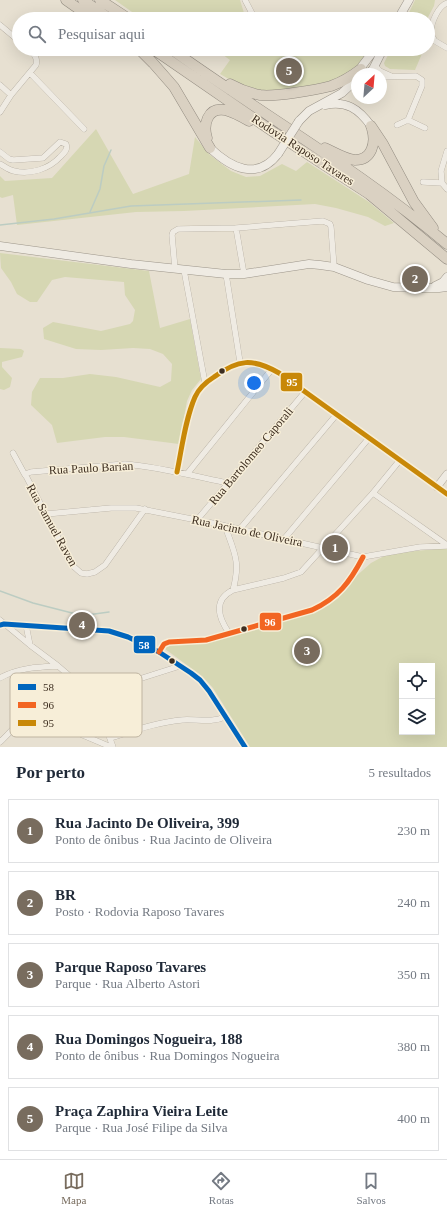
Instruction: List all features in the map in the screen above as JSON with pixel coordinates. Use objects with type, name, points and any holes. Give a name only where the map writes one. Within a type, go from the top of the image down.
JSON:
[{"type":"highway","points":[[66,0],[83,12]]},
{"type":"highway","points":[[83,0],[100,12]]},
{"type":"highway","points":[[100,0],[118,12]]},
{"type":"highway","points":[[146,56],[174,87],[210,148]]},
{"type":"highway","points":[[156,56],[175,64]]},
{"type":"highway","name":"Rodovia Raposo Tavares","points":[[163,56],[369,194],[446,260]]},
{"type":"highway","name":"Rodovia Raposo Tavares","points":[[181,56],[365,181],[444,242]]},
{"type":"highway","points":[[197,67],[250,93],[266,95],[332,85],[351,77]]},
{"type":"highway","points":[[210,148],[204,127],[209,116],[220,110],[227,110],[275,132]]},
{"type":"highway","points":[[306,142],[353,160],[360,159],[367,156],[374,145],[371,126]]},
{"type":"highway","points":[[371,126],[383,144],[414,202],[444,242]]},
{"type":"main road","points":[[402,12],[409,0]]},
{"type":"main road","points":[[366,68],[373,56]]},
{"type":"main road","points":[[372,68],[375,66],[376,56]]},
{"type":"main road","points":[[210,148],[228,163],[247,169],[263,167],[270,163],[278,154],[299,121],[309,111],[342,93],[351,85]]},
{"type":"main road","points":[[318,106],[329,104],[348,105],[364,115],[371,126]]},
{"type":"main road","points":[[0,246],[48,254],[226,274],[244,274],[309,264],[334,268],[393,287],[447,287]]},
{"type":"main road","points":[[434,287],[443,282],[447,277]]},
{"type":"street","points":[[245,0],[251,12]]},
{"type":"street","points":[[435,19],[440,8],[447,3]]},
{"type":"street","points":[[0,26],[12,35]]},
{"type":"street","points":[[435,41],[447,48]]},
{"type":"street","points":[[0,112],[11,95],[36,65],[37,61],[35,56]]},
{"type":"street","points":[[375,66],[380,71],[392,76]]},
{"type":"street","points":[[30,73],[84,129]]},
{"type":"street","points":[[387,76],[416,76],[422,80],[422,86],[408,120],[397,125]]},
{"type":"street","points":[[0,85],[11,95]]},
{"type":"street","points":[[408,120],[425,128]]},
{"type":"street","points":[[0,152],[9,159],[13,160],[32,159],[43,158],[60,142],[66,144],[67,147],[67,150],[59,159],[50,166],[42,169],[15,171],[0,164]]},
{"type":"street","points":[[447,152],[441,171],[442,183],[447,190]]},
{"type":"street","points":[[423,182],[442,183]]},
{"type":"street","points":[[175,269],[172,235],[175,230],[178,229],[236,228],[327,222],[331,227],[334,268]]},
{"type":"street","points":[[236,228],[244,274]]},
{"type":"street","points":[[184,270],[205,383]]},
{"type":"street","points":[[226,274],[240,362]]},
{"type":"street","points":[[177,472],[190,410],[199,389],[222,371],[240,362],[254,363],[272,369],[447,494]]},
{"type":"street","points":[[187,474],[272,369]]},
{"type":"street","name":"Rua Bartolomeo Caporali","points":[[197,520],[305,392]]},
{"type":"street","points":[[240,530],[337,414]]},
{"type":"street","points":[[284,539],[369,438]]},
{"type":"street","name":"Rua Samuel Raven","points":[[12,453],[25,474],[73,566],[78,571],[88,574],[98,571],[109,561],[145,509]]},
{"type":"street","points":[[229,633],[221,618],[220,606],[222,597],[233,590],[284,578],[301,572],[373,493],[400,460]]},
{"type":"street","name":"Rua Paulo Barian","points":[[25,474],[31,472],[125,464],[177,472],[228,483]]},
{"type":"street","points":[[438,487],[447,474]]},
{"type":"street","points":[[373,493],[447,545]]},
{"type":"street","name":"Rua Jacinto de Oliveira","points":[[46,514],[127,507],[145,509],[324,547],[363,557],[447,545]]},
{"type":"street","points":[[225,526],[237,562],[237,577],[233,590]]},
{"type":"street","points":[[159,652],[164,644],[169,642],[206,640],[312,610],[337,595],[355,572],[363,557]]},
{"type":"street","points":[[1,623],[82,628],[117,632],[159,652],[191,673],[209,690],[245,747]]},
{"type":"street","points":[[1,623],[66,673]]},
{"type":"street","points":[[26,625],[30,645]]},
{"type":"street","points":[[11,673],[19,670],[58,666]]},
{"type":"street","points":[[142,678],[180,666]]},
{"type":"street","points":[[0,678],[10,673]]},
{"type":"street","points":[[142,729],[167,722],[183,720],[218,720],[225,717]]},
{"type":"street","points":[[0,742],[10,732]]},
{"type":"street","points":[[88,737],[112,747]]},
{"type":"street","points":[[112,747],[110,738],[114,737]]},
{"type":"green space","points":[[115,0],[240,0],[244,12],[132,12]]},
{"type":"green space","points":[[415,0],[435,0],[431,12],[409,12]]},
{"type":"green space","points":[[225,56],[367,56],[359,68],[351,68],[351,73],[332,85],[263,93],[239,85],[220,74],[230,60]]},
{"type":"green space","points":[[388,56],[421,56],[415,70],[390,69],[385,66],[384,63]]},
{"type":"green space","points":[[96,129],[133,194],[189,174],[195,137],[210,155],[231,171],[246,177],[260,176],[282,164],[296,171],[307,162],[369,202],[394,223],[385,226],[368,217],[315,204],[136,212],[17,225],[13,195],[2,198],[0,197],[0,176],[5,181],[52,178]]},
{"type":"green space","points":[[0,253],[149,271],[160,328],[190,319],[201,379],[192,390],[187,401],[179,444],[124,437],[105,437],[57,443],[52,425],[31,405],[32,392],[40,378],[63,378],[90,374],[116,377],[160,387],[171,381],[172,364],[163,354],[150,349],[76,349],[44,339],[43,328],[53,322],[101,331],[130,324],[133,321],[135,310],[125,295],[124,282],[65,277],[52,280],[37,302],[30,302],[17,294],[1,268]]},
{"type":"green space","points":[[0,348],[21,349],[24,351],[22,357],[2,362],[2,367],[12,378],[10,387],[4,390],[0,389]]},
{"type":"green space","points":[[447,548],[447,747],[250,747],[213,688],[202,676],[161,646],[208,641],[310,614],[329,605],[341,594],[354,578],[371,563],[384,556],[405,552]]},
{"type":"waterway","points":[[90,212],[100,189],[104,166],[111,150]]},
{"type":"waterway","points":[[0,225],[54,219],[131,206],[301,200]]},
{"type":"waterway","points":[[0,591],[33,603],[76,614],[87,615],[109,612]]},
{"type":"transit line","name":"95","points":[[177,472],[189,415],[195,397],[199,391],[208,381],[223,371],[238,364],[253,363],[270,368],[279,373],[447,494]]},
{"type":"transit line","name":"96","points":[[159,652],[164,644],[169,642],[206,640],[312,610],[336,595],[348,582],[363,557]]},
{"type":"transit line","name":"58","points":[[0,625],[4,624],[109,631],[128,637],[159,652],[200,680],[209,691],[245,747]]},
{"type":"place","name":"Praça Zaphira Vieira Leite","points":[[289,71]]},
{"type":"place","name":"BR","points":[[415,279]]},
{"type":"place","name":"Rua Jacinto De Oliveira, 399","points":[[335,548]]},
{"type":"place","name":"Rua Domingos Nogueira, 188","points":[[82,625]]},
{"type":"place","name":"Parque Raposo Tavares","points":[[307,651]]}]
